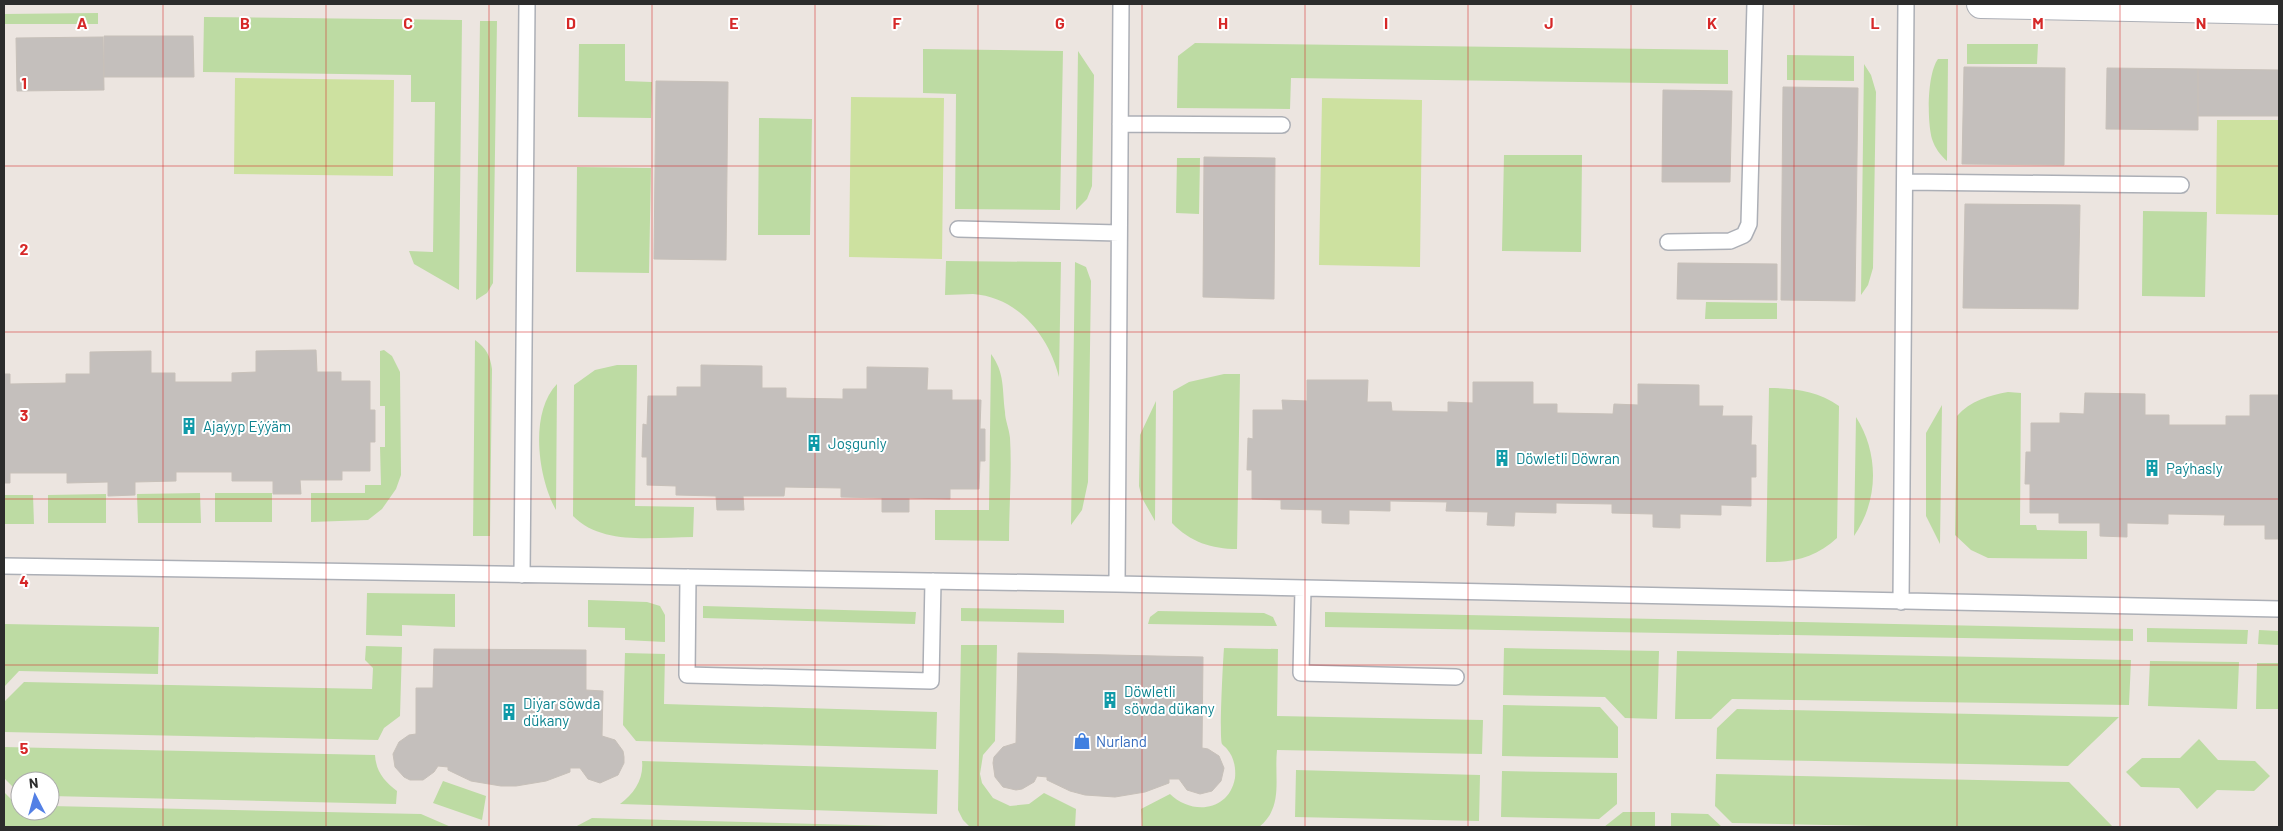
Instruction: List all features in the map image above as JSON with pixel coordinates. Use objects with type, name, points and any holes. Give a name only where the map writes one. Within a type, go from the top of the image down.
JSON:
[{"type":"street","points":[[1981,4],[2279,10]]},
{"type":"lane","points":[[522,574],[527,4]]},
{"type":"lane","points":[[1117,584],[1121,4]]},
{"type":"lane","points":[[1668,242],[1730,241],[1744,235],[1749,224],[1755,4]]},
{"type":"lane","points":[[1901,602],[1906,4]]},
{"type":"lane","points":[[1120,124],[1282,125]]},
{"type":"lane","points":[[1906,182],[2181,186]]},
{"type":"lane","points":[[958,230],[1119,233]]},
{"type":"lane","points":[[4,566],[1117,584],[2279,609]]},
{"type":"lane","points":[[688,577],[687,675],[930,681],[933,581]]},
{"type":"lane","points":[[1303,589],[1301,673],[1456,677]]},
{"type":"green space","points":[[98,13],[98,24],[4,24],[4,14]]},
{"type":"green space","points":[[204,17],[462,20],[459,290],[414,264],[409,251],[433,252],[435,102],[411,102],[411,75],[203,72]]},
{"type":"green space","points":[[480,21],[497,21],[493,283],[487,293],[476,300]]},
{"type":"green space","points":[[1195,43],[1728,50],[1728,84],[1291,78],[1290,109],[1177,108],[1178,56]]},
{"type":"green space","points":[[579,44],[625,44],[625,81],[652,82],[651,118],[578,117]]},
{"type":"green space","points":[[1967,44],[2038,44],[2037,64],[1967,64]]},
{"type":"green space","points":[[923,49],[1063,51],[1060,210],[955,209],[956,94],[923,93]]},
{"type":"green space","points":[[1078,51],[1094,75],[1092,186],[1087,199],[1076,210]]},
{"type":"green space","points":[[1787,55],[1854,56],[1854,81],[1787,80]]},
{"type":"green space","points":[[1938,59],[1948,59],[1947,161],[1933,142],[1929,121],[1930,86],[1934,66]]},
{"type":"green space","points":[[1864,64],[1871,75],[1876,92],[1873,268],[1868,285],[1861,295]]},
{"type":"green space","points":[[235,78],[394,80],[393,176],[234,174]]},
{"type":"green space","points":[[851,97],[944,98],[942,259],[849,257]]},
{"type":"green space","points":[[1322,98],[1422,100],[1420,267],[1319,265]]},
{"type":"green space","points":[[759,118],[812,119],[810,235],[758,235]]},
{"type":"green space","points":[[2217,120],[2279,120],[2279,215],[2216,214]]},
{"type":"green space","points":[[1504,155],[1582,155],[1581,252],[1502,251]]},
{"type":"green space","points":[[1177,158],[1200,158],[1199,214],[1176,213]]},
{"type":"green space","points":[[577,167],[651,168],[649,273],[576,272]]},
{"type":"green space","points":[[2143,211],[2207,212],[2205,297],[2142,296]]},
{"type":"green space","points":[[946,261],[1061,262],[1059,377],[1048,347],[1029,321],[1017,311],[1004,302],[989,297],[973,294],[945,295]]},
{"type":"green space","points":[[1075,262],[1086,267],[1091,281],[1088,482],[1082,510],[1071,525]]},
{"type":"green space","points":[[1706,302],[1777,303],[1777,319],[1705,319]]},
{"type":"green space","points":[[475,340],[487,352],[492,369],[490,536],[473,536]]},
{"type":"green space","points":[[384,350],[392,356],[400,372],[401,475],[396,489],[382,509],[368,520],[311,522],[311,493],[365,493],[365,485],[381,485],[380,447],[385,447],[385,406],[380,406],[380,351]]},
{"type":"green space","points":[[991,354],[1001,375],[1005,415],[1010,438],[1009,541],[935,540],[935,510],[989,510]]},
{"type":"green space","points":[[617,365],[637,365],[635,506],[694,507],[693,537],[630,538],[614,536],[585,526],[573,516],[574,385],[595,370]]},
{"type":"green space","points":[[1224,374],[1240,374],[1237,549],[1219,548],[1194,540],[1172,523],[1173,391],[1189,382]]},
{"type":"green space","points":[[557,384],[556,510],[545,481],[539,446],[542,411],[548,396]]},
{"type":"green space","points":[[1769,388],[1806,391],[1823,397],[1839,406],[1837,538],[1821,550],[1804,558],[1776,562],[1766,562]]},
{"type":"green space","points":[[2008,392],[2021,393],[2020,525],[2036,525],[2037,530],[2087,531],[2087,559],[1988,558],[1971,550],[1955,535],[1957,416],[1968,406],[1981,399]]},
{"type":"green space","points":[[1156,401],[1155,521],[1142,498],[1139,486],[1140,435]]},
{"type":"green space","points":[[1942,405],[1940,544],[1926,516],[1926,433]]},
{"type":"green space","points":[[1856,417],[1864,431],[1869,446],[1873,476],[1872,492],[1868,507],[1854,536]]},
{"type":"green space","points":[[200,493],[201,523],[138,523],[137,494]]},
{"type":"green space","points":[[215,493],[272,493],[272,522],[215,522]]},
{"type":"green space","points":[[106,494],[106,523],[48,523],[48,495]]},
{"type":"green space","points":[[4,495],[33,495],[34,524],[4,524]]},
{"type":"green space","points":[[367,593],[455,594],[455,627],[402,625],[402,636],[366,635]]},
{"type":"green space","points":[[588,600],[647,602],[660,606],[665,615],[665,642],[625,640],[625,628],[588,627]]},
{"type":"green space","points":[[703,606],[916,612],[915,624],[703,618]]},
{"type":"green space","points":[[961,608],[1064,610],[1064,623],[961,621]]},
{"type":"green space","points":[[1158,611],[1264,613],[1273,617],[1277,626],[1148,624],[1150,617]]},
{"type":"green space","points":[[1325,612],[2133,629],[2133,641],[1325,627]]},
{"type":"green space","points":[[4,624],[159,627],[158,674],[19,671],[4,687]]},
{"type":"green space","points":[[2147,628],[2248,630],[2247,644],[2147,642]]},
{"type":"green space","points":[[2259,630],[2279,631],[2279,645],[2258,644]]},
{"type":"green space","points":[[961,645],[997,645],[995,741],[983,755],[980,774],[982,783],[993,798],[1010,806],[1029,804],[1044,793],[1076,809],[1075,827],[970,827],[963,820],[958,810]]},
{"type":"green space","points":[[366,646],[402,647],[400,716],[384,728],[378,740],[4,732],[5,701],[24,682],[372,689],[373,668],[365,660]]},
{"type":"green space","points":[[1224,648],[1278,649],[1277,716],[1483,720],[1482,754],[1277,750],[1275,801],[1272,811],[1259,827],[1142,827],[1141,809],[1170,794],[1188,805],[1208,807],[1217,804],[1225,798],[1231,789],[1235,778],[1234,763],[1227,748],[1222,744],[1221,739]]},
{"type":"green space","points":[[1504,648],[1659,651],[1657,719],[1625,718],[1605,697],[1503,695]]},
{"type":"green space","points":[[1677,651],[2131,660],[2129,705],[1732,699],[1711,719],[1675,719]]},
{"type":"green space","points":[[625,653],[665,654],[664,704],[937,712],[936,749],[636,741],[623,725]]},
{"type":"green space","points":[[2150,661],[2239,662],[2237,709],[2148,706]]},
{"type":"green space","points":[[2257,663],[2279,663],[2279,709],[2256,709]]},
{"type":"green space","points":[[1503,705],[1600,707],[1618,727],[1618,758],[1502,756]]},
{"type":"green space","points":[[1737,709],[2119,717],[2068,766],[1716,759],[1717,728]]},
{"type":"green space","points":[[2199,739],[2218,760],[2255,761],[2270,776],[2254,791],[2217,790],[2197,809],[2179,788],[2141,787],[2126,772],[2142,758],[2180,758]]},
{"type":"green space","points":[[4,747],[375,755],[377,767],[382,776],[397,791],[396,804],[60,796],[60,771],[10,771],[10,784],[4,778]]},
{"type":"green space","points":[[642,761],[938,770],[937,814],[620,804],[630,796],[637,786],[640,780]]},
{"type":"green space","points":[[1296,770],[1480,775],[1479,821],[1295,817]]},
{"type":"green space","points":[[1502,771],[1617,773],[1617,804],[1599,819],[1501,817]]},
{"type":"green space","points":[[1716,774],[2069,782],[2113,827],[1922,827],[1732,823],[1715,806]]},
{"type":"green space","points":[[443,781],[486,796],[482,820],[433,803]]},
{"type":"green space","points":[[4,792],[10,798],[10,821],[60,821],[60,806],[421,814],[451,827],[4,827]]},
{"type":"green space","points":[[1623,812],[1655,812],[1655,827],[1604,827]]},
{"type":"green space","points":[[1671,813],[1708,814],[1722,827],[1671,827]]},
{"type":"green space","points":[[592,818],[928,827],[575,827]]},
{"type":"building","points":[[104,36],[193,36],[194,77],[104,77]]},
{"type":"building","points":[[103,37],[104,90],[17,91],[16,38]]},
{"type":"building","points":[[1964,67],[2065,68],[2064,165],[1962,164]]},
{"type":"building","points":[[2107,68],[2198,69],[2198,130],[2106,129]]},
{"type":"building","points":[[2198,69],[2279,70],[2279,116],[2198,116]]},
{"type":"building","points":[[656,81],[728,82],[726,260],[654,259]]},
{"type":"building","points":[[1783,87],[1858,88],[1855,301],[1781,300]]},
{"type":"building","points":[[1663,90],[1732,91],[1730,182],[1662,182]]},
{"type":"building","points":[[1204,157],[1275,158],[1274,299],[1203,297]]},
{"type":"building","points":[[1965,204],[2080,205],[2078,309],[1963,308]]},
{"type":"building","points":[[1678,263],[1777,264],[1777,300],[1677,299]]},
{"type":"building","name":"Ajaýyp Eýýäm","points":[[316,350],[317,372],[341,372],[341,381],[370,381],[370,410],[375,410],[375,442],[370,442],[370,471],[342,471],[342,480],[300,480],[301,494],[273,494],[273,481],[232,481],[232,472],[176,472],[176,481],[135,482],[135,495],[108,496],[108,482],[67,483],[67,473],[10,473],[10,483],[4,483],[4,374],[10,374],[10,384],[66,383],[66,374],[90,374],[90,352],[151,351],[151,373],[175,373],[175,382],[232,382],[232,373],[256,372],[256,351]]},
{"type":"building","name":"Joşgunly","points":[[701,365],[762,366],[762,388],[786,388],[786,398],[843,399],[843,389],[867,389],[867,367],[928,368],[927,390],[952,390],[952,400],[981,400],[980,429],[985,429],[985,461],[980,461],[979,489],[950,489],[950,499],[909,498],[909,512],[882,512],[882,498],[841,497],[841,488],[785,487],[784,496],[743,496],[744,510],[717,510],[716,496],[676,495],[676,486],[647,485],[647,457],[642,457],[643,424],[647,425],[648,396],[677,396],[677,387],[701,387]]},
{"type":"building","name":"Döwletli Döwran","points":[[1307,380],[1368,380],[1367,402],[1391,402],[1392,411],[1448,412],[1448,402],[1473,403],[1473,382],[1533,382],[1533,404],[1557,404],[1557,413],[1613,414],[1614,404],[1638,405],[1638,384],[1699,385],[1699,406],[1723,406],[1722,416],[1752,416],[1751,445],[1756,445],[1756,477],[1751,477],[1751,506],[1721,505],[1721,515],[1680,514],[1680,528],[1653,527],[1653,514],[1612,513],[1612,504],[1556,503],[1556,513],[1515,512],[1514,526],[1487,525],[1488,512],[1446,511],[1447,502],[1390,501],[1390,511],[1349,510],[1349,524],[1322,523],[1322,510],[1281,509],[1281,500],[1252,499],[1252,470],[1247,470],[1248,438],[1253,439],[1253,410],[1283,410],[1282,400],[1307,401]]},
{"type":"building","name":"Paýhasly","points":[[2085,393],[2145,394],[2145,415],[2169,415],[2169,425],[2226,425],[2226,416],[2250,416],[2250,395],[2279,395],[2279,539],[2265,539],[2265,525],[2224,525],[2225,515],[2168,514],[2168,524],[2127,523],[2127,537],[2100,536],[2100,523],[2059,523],[2059,513],[2030,513],[2030,484],[2025,484],[2026,452],[2031,452],[2031,423],[2060,423],[2060,413],[2084,414]]},
{"type":"building","name":"Diýar söwda dükany","points":[[434,649],[586,650],[586,690],[603,691],[602,736],[615,740],[623,751],[624,763],[618,775],[600,783],[588,779],[580,768],[570,768],[570,772],[546,781],[516,786],[501,786],[471,781],[448,770],[448,767],[438,766],[434,772],[423,780],[410,780],[404,777],[395,767],[393,754],[399,742],[409,735],[416,734],[416,688],[433,688]]},
{"type":"building","name":"Döwletli söwda dükany","points":[[1018,653],[1203,657],[1202,748],[1208,749],[1219,756],[1224,768],[1221,781],[1212,791],[1200,794],[1187,790],[1179,779],[1169,779],[1169,783],[1145,792],[1115,797],[1085,795],[1070,791],[1047,780],[1047,777],[1037,776],[1034,782],[1022,789],[1016,790],[1003,787],[995,777],[993,763],[994,757],[1003,747],[1016,743]]},
{"type":"place","name":"Ajaýyp Eýýäm","points":[[189,426]]},
{"type":"place","name":"Joşgunly","points":[[814,443]]},
{"type":"place","name":"Döwletli Döwran","points":[[1502,458]]},
{"type":"place","name":"Paýhasly","points":[[2152,468]]},
{"type":"place","name":"Döwletli söwda dükany","points":[[1110,700]]},
{"type":"place","name":"Diýar söwda dükany","points":[[509,712]]},
{"type":"place","name":"Nurland","points":[[1082,741]]}]
